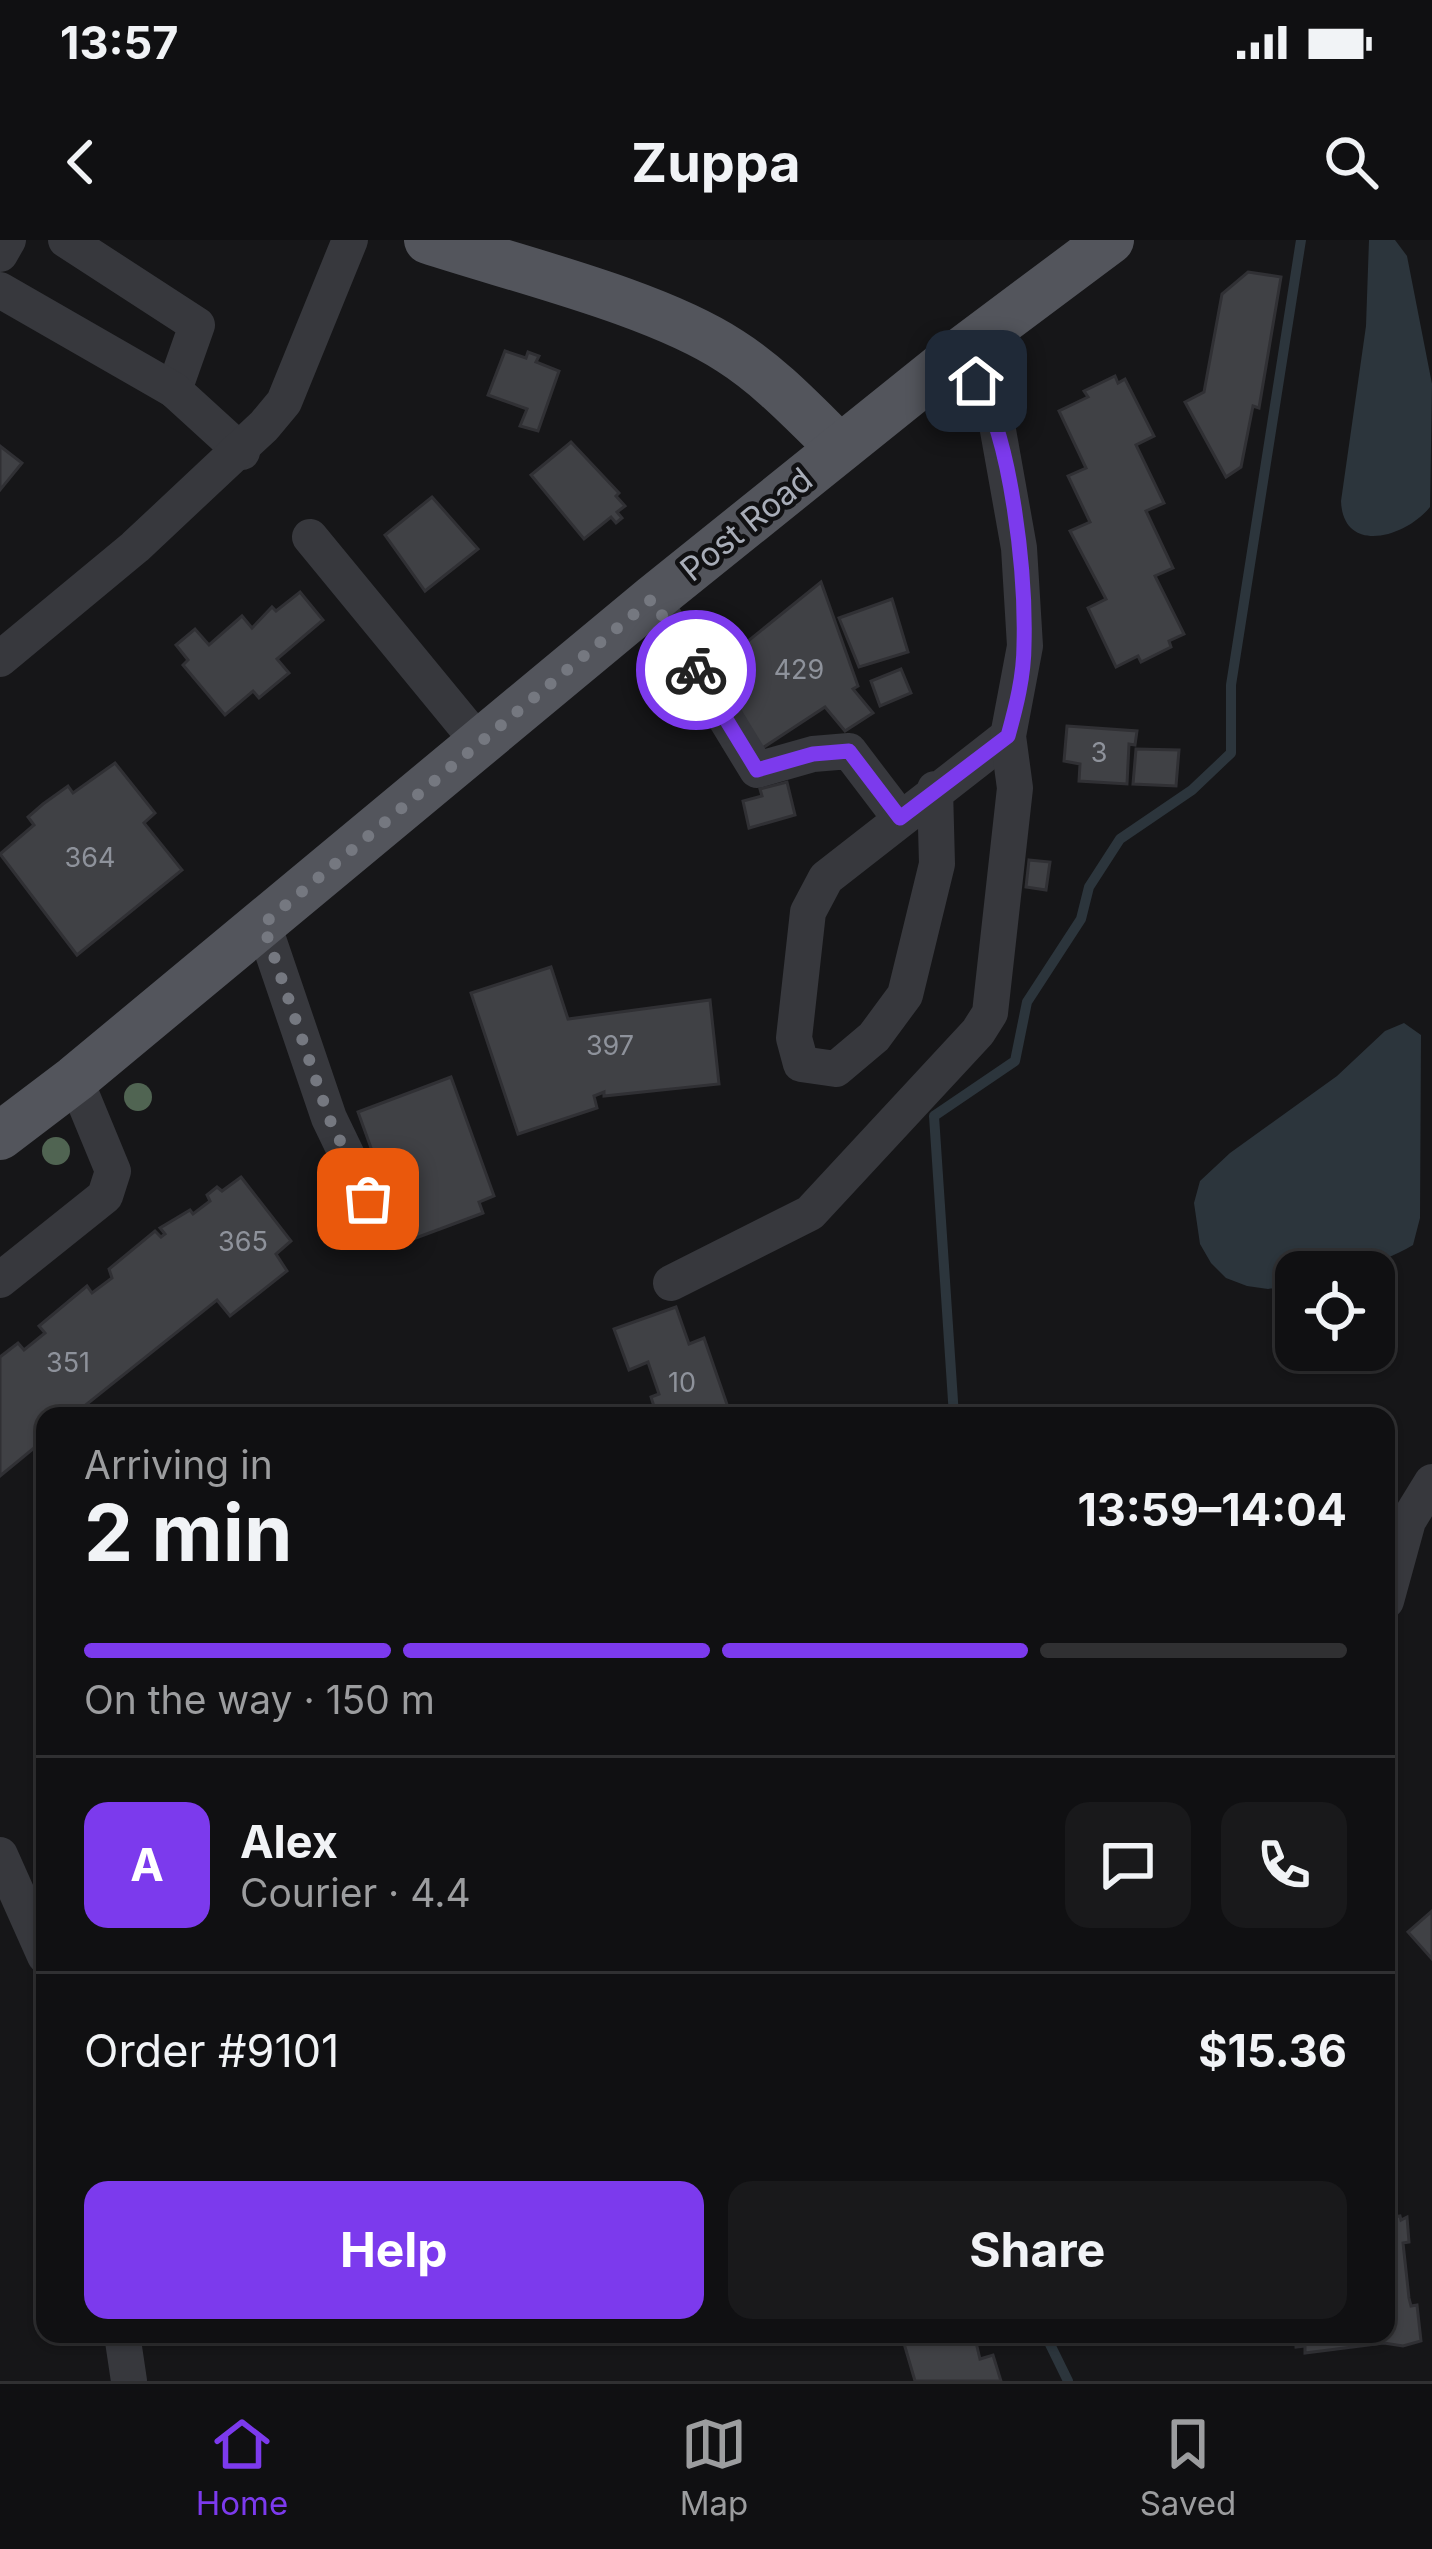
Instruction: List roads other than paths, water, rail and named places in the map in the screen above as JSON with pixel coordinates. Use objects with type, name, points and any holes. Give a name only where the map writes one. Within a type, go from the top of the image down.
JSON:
[{"type":"main road","points":[[428,240],[516,254],[727,348],[766,377],[840,448]]},
{"type":"main road","name":"Post Road","points":[[0,1136],[481,745],[652,599],[959,353],[1110,240]]},
{"type":"street","points":[[0,254],[8,240]]},
{"type":"street","points":[[66,240],[197,326],[174,390]]},
{"type":"street","points":[[0,659],[242,452],[284,402],[350,240]]},
{"type":"street","points":[[0,290],[174,390],[242,452]]},
{"type":"street","points":[[671,1283],[810,1213],[979,1032],[990,1013],[1015,788],[1008,736],[1024,646],[1019,548],[994,408],[959,353]]},
{"type":"street","points":[[310,537],[481,745]]},
{"type":"street","points":[[652,599],[757,770],[813,754],[849,751],[900,818]]},
{"type":"street","points":[[935,790],[938,864],[905,995],[874,1037],[836,1069],[801,1064],[794,1038],[808,912],[826,878],[935,790],[1008,736]]},
{"type":"street","points":[[263,924],[329,1118],[368,1199]]},
{"type":"street","points":[[0,1280],[105,1196],[112,1171],[75,1079]]},
{"type":"street","points":[[1395,1569],[1408,1522],[1432,1482]]},
{"type":"street","points":[[0,1855],[36,1936]]},
{"type":"street","points":[[123,2343],[129,2381]]},
{"type":"waterway","points":[[953,1407],[934,1116],[1015,1061],[1027,1002],[1081,919],[1089,887],[1120,839],[1192,790],[1231,753],[1231,685],[1301,240]]},
{"type":"waterway","points":[[1049,2343],[1068,2381]]}]
